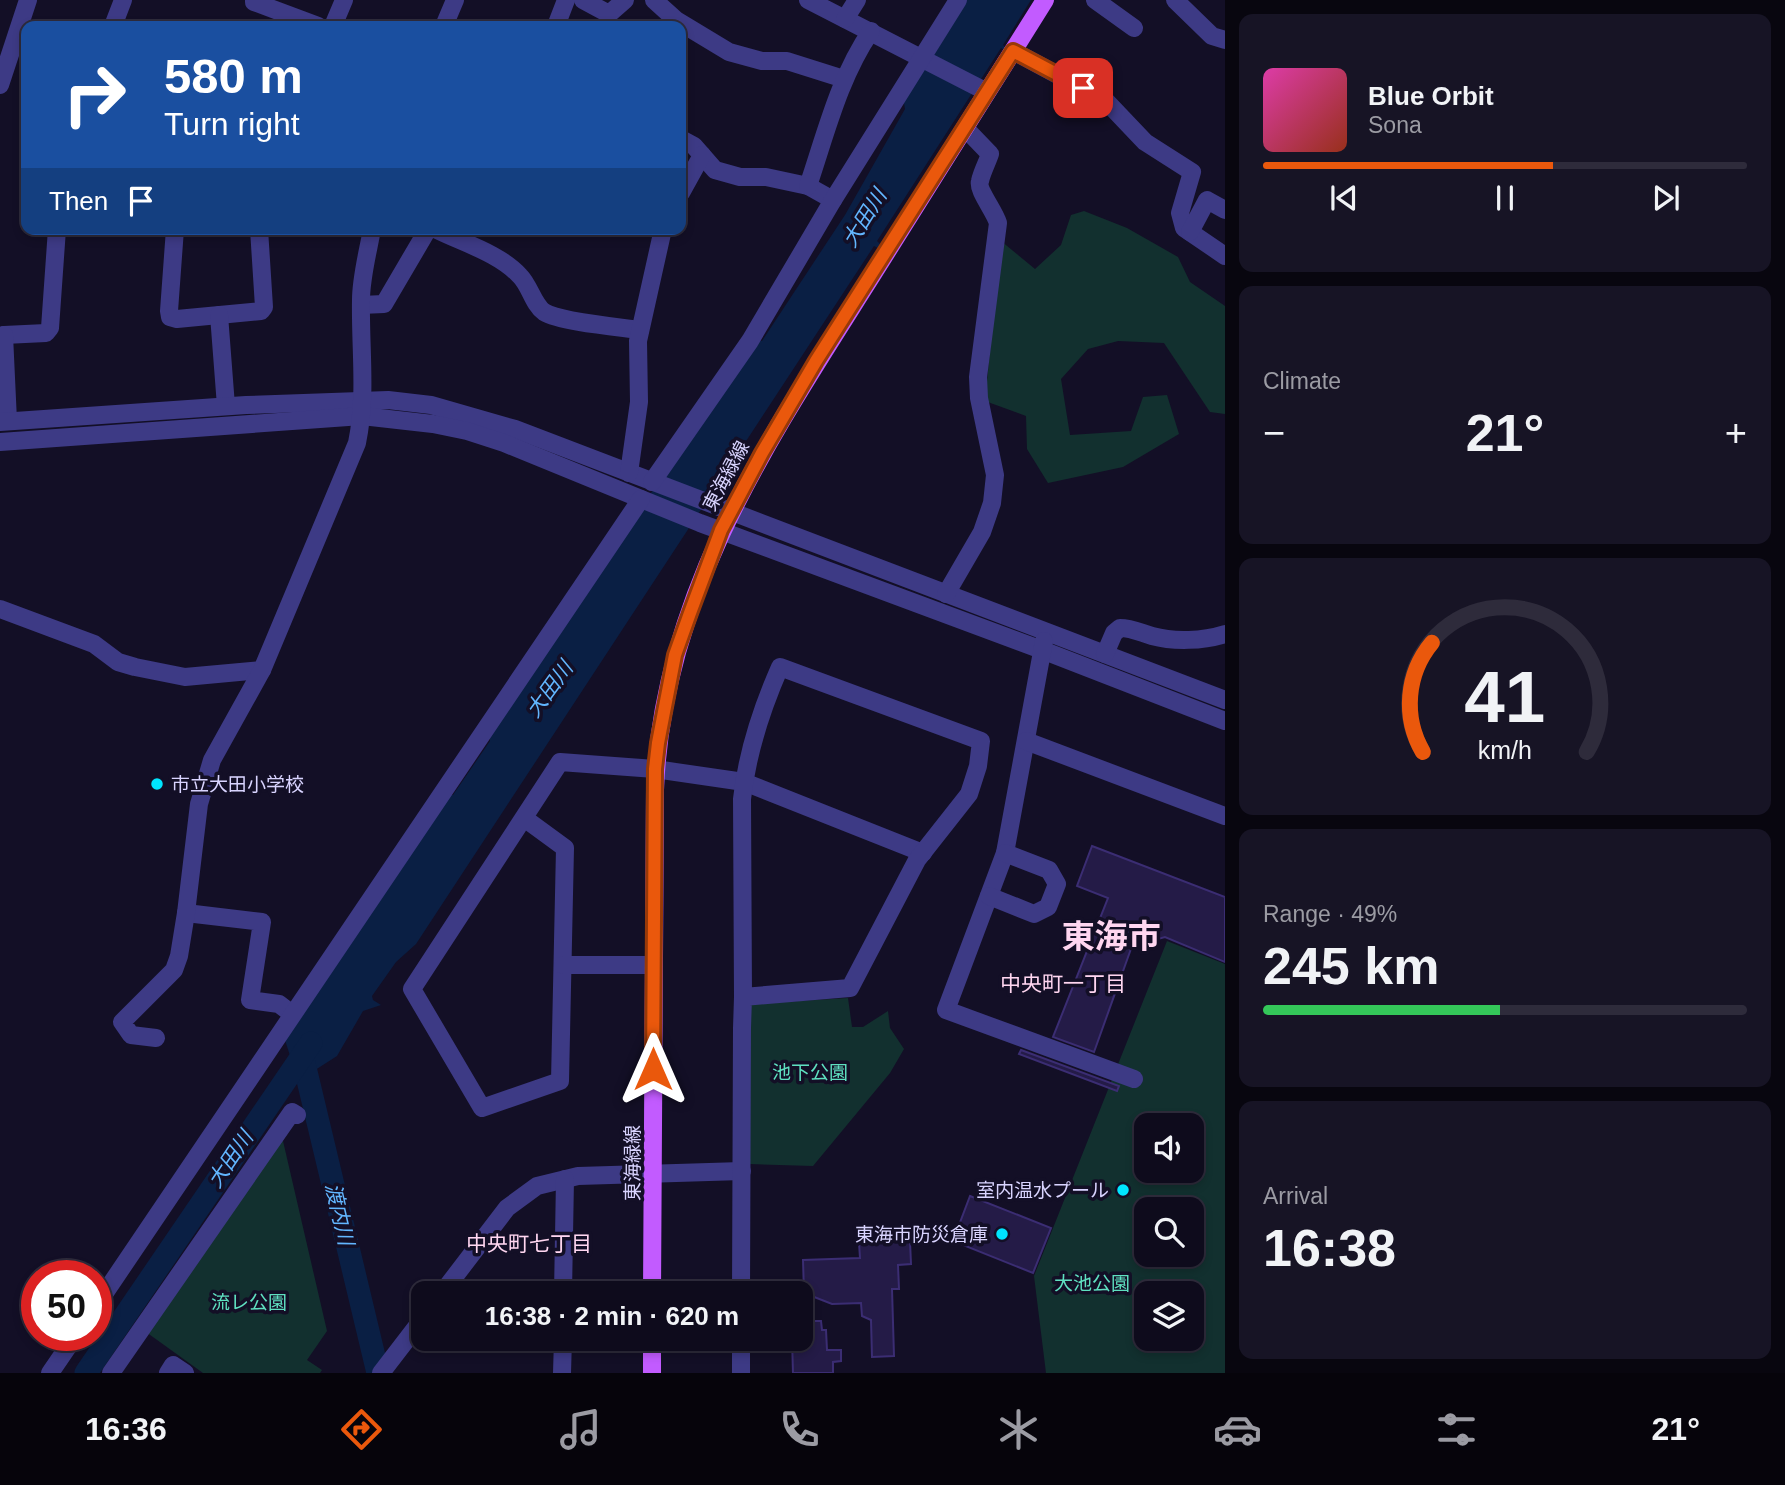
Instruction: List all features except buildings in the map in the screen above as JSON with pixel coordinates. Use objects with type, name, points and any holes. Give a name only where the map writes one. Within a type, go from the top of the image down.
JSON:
[{"type":"main road","name":"東海緑線","points":[[652,1281],[655,769],[675,655],[721,530],[762,453],[816,361],[965,128],[984,90],[1013,51],[1045,0]]},
{"type":"main road","points":[[652,1351],[652,1373]]},
{"type":"street","points":[[24,21],[27,0]]},
{"type":"street","points":[[115,21],[123,0]]},
{"type":"street","points":[[254,0],[303,21]]},
{"type":"street","points":[[335,21],[344,0]]},
{"type":"street","points":[[446,21],[455,0]]},
{"type":"street","points":[[558,21],[566,0]]},
{"type":"street","points":[[583,0],[609,14],[625,0]]},
{"type":"street","points":[[653,0],[678,21]]},
{"type":"street","points":[[808,0],[984,90]]},
{"type":"street","points":[[845,19],[857,0]]},
{"type":"street","points":[[655,483],[750,341],[833,200],[958,0]]},
{"type":"street","points":[[1095,0],[1133,28]]},
{"type":"street","points":[[1175,0],[1212,36],[1225,40]]},
{"type":"street","points":[[686,26],[729,52],[762,61],[787,61],[844,79]]},
{"type":"street","points":[[808,186],[844,79],[853,57],[870,31]]},
{"type":"street","points":[[0,85],[20,43]]},
{"type":"street","points":[[1013,51],[1105,101],[1145,142],[1192,172],[1181,213],[1184,228],[1225,256]]},
{"type":"street","points":[[946,594],[982,532],[992,503],[995,474],[979,398],[978,377],[998,223],[995,211],[979,190],[979,182],[990,154],[965,128]]},
{"type":"street","points":[[686,143],[715,170],[740,177],[766,177],[808,186],[833,200]]},
{"type":"street","points":[[686,184],[702,155]]},
{"type":"street","points":[[1190,232],[1207,201],[1225,210]]},
{"type":"street","points":[[57,235],[50,328],[46,332],[2,336],[4,421],[226,406],[363,408],[397,418],[467,431],[700,523],[1225,721]]},
{"type":"street","points":[[175,235],[170,317],[177,319],[261,311],[264,307],[259,235]]},
{"type":"street","points":[[156,1038],[131,1035],[122,1022],[174,970],[186,912],[200,804],[212,760],[262,670],[357,443],[363,408],[361,305],[371,235]]},
{"type":"street","points":[[361,305],[384,304],[424,235]]},
{"type":"street","points":[[448,235],[508,264],[526,282],[537,304],[545,312],[640,330]]},
{"type":"street","points":[[629,473],[639,402],[638,341],[662,235]]},
{"type":"street","points":[[219,315],[226,406]]},
{"type":"street","points":[[0,442],[363,408],[388,400],[431,405],[515,429],[1225,700]]},
{"type":"street","points":[[112,1282],[644,500]]},
{"type":"street","points":[[0,609],[94,644],[118,662],[135,667],[185,677],[262,670]]},
{"type":"street","points":[[1105,654],[1114,633],[1120,628],[1130,628],[1170,640],[1213,638],[1225,634]]},
{"type":"street","points":[[1046,631],[1004,852],[946,1010],[1134,1079]]},
{"type":"street","points":[[741,1281],[742,799],[759,723],[779,667],[981,741],[978,766],[969,794],[917,860],[850,988],[743,996]]},
{"type":"street","points":[[1026,741],[1225,816]]},
{"type":"street","points":[[524,818],[565,848],[560,1081],[482,1108],[412,989],[560,762],[655,769],[744,782],[923,853]]},
{"type":"street","points":[[989,896],[1034,914],[1048,907],[1057,884],[1049,870],[1004,852]]},
{"type":"street","points":[[186,912],[261,922],[250,1000],[279,1004],[292,1014]]},
{"type":"street","points":[[563,965],[653,965]]},
{"type":"street","points":[[111,1373],[292,1112],[298,1115]]},
{"type":"street","points":[[451,1281],[507,1208],[537,1186],[578,1176],[742,1171]]},
{"type":"street","points":[[563,1281],[565,1179]]},
{"type":"street","points":[[381,1373],[411,1334]]},
{"type":"street","points":[[50,1373],[65,1351]]},
{"type":"street","points":[[562,1373],[563,1351]]},
{"type":"street","points":[[741,1351],[741,1373]]},
{"type":"street","points":[[168,1373],[173,1365],[184,1373]]},
{"type":"green space","points":[[1084,211],[1127,228],[1178,257],[1190,282],[1225,306],[1225,414],[1210,412],[1164,343],[1118,341],[1088,349],[1061,379],[1070,435],[1131,431],[1143,397],[1167,395],[1179,434],[1123,467],[1048,483],[1027,449],[1026,416],[985,401],[1001,241],[1035,269],[1061,245],[1071,215]]},
{"type":"green space","name":"大池公園","points":[[1167,941],[1225,964],[1225,1373],[1046,1373],[1034,1276]]},
{"type":"green space","name":"池下公園","points":[[848,998],[852,1027],[863,1027],[888,1011],[890,1028],[904,1049],[890,1073],[813,1166],[750,1164],[749,1004]]},
{"type":"green space","name":"流レ公園","points":[[274,1140],[283,1141],[327,1331],[307,1360],[322,1370],[320,1373],[203,1373],[146,1332]]},
{"type":"water","points":[[967,0],[1031,0],[1003,45],[1004,50],[1001,48],[877,241],[881,245],[878,248],[874,246],[416,944],[396,962],[372,996],[373,1000],[381,1005],[363,1011],[337,1056],[298,1081],[285,1040],[449,795],[453,795],[490,741],[490,735],[685,442],[755,340],[762,341],[845,215],[905,109],[903,97],[937,50]]},
{"type":"waterway","name":"大田川","points":[[86,1373],[311,1043]]},
{"type":"waterway","name":"渡内川","points":[[302,1055],[378,1373]]},
{"type":"place","name":"市立大田小学校","points":[[157,784]]},
{"type":"place","name":"室内温水プール","points":[[1123,1190]]},
{"type":"place","name":"東海市防災倉庫","points":[[1002,1234]]},
{"type":"district","name":"東海市","points":[[1111,936]]},
{"type":"district","name":"中央町一丁目","points":[[1063,983]]},
{"type":"district","name":"中央町七丁目","points":[[529,1243]]},
{"type":"route","points":[[653,1069],[654,790],[658,743],[675,655],[721,530],[816,361],[872,277],[1013,51],[1083,88]]}]
